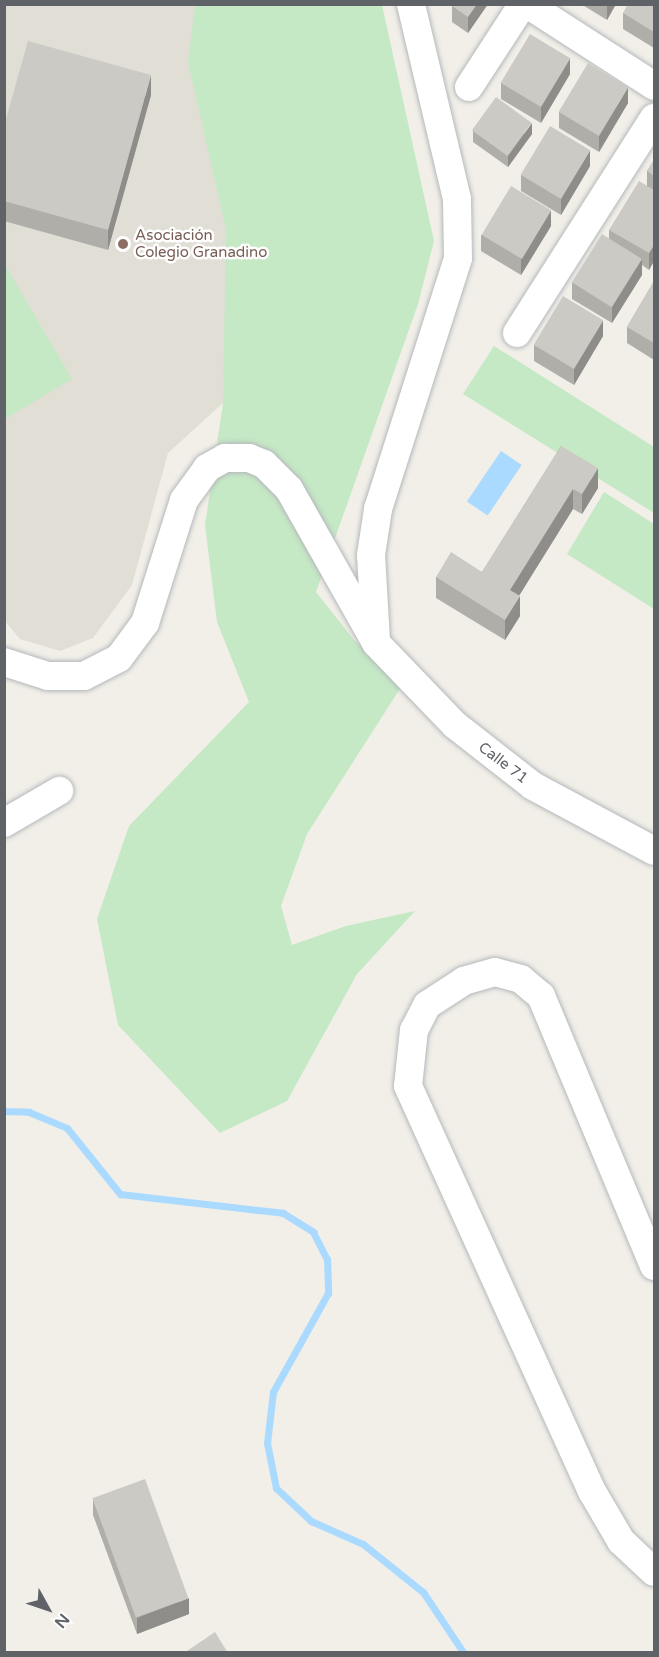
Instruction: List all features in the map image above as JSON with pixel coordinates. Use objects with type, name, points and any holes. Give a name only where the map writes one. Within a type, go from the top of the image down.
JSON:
[{"type":"street","points":[[376,643],[371,555],[378,509],[458,258],[457,199],[411,4]]},
{"type":"street","points":[[469,87],[525,4],[654,86]]},
{"type":"street","points":[[517,333],[654,118]]},
{"type":"street","name":"Calle 71","points":[[4,662],[48,676],[84,676],[119,658],[146,622],[184,500],[207,468],[225,458],[264,464],[289,489],[376,643],[497,759],[576,812],[654,851]]},
{"type":"street","points":[[4,823],[59,791]]},
{"type":"street","points":[[654,1266],[541,996],[521,979],[495,972],[464,981],[427,1005],[414,1030],[408,1086],[593,1493],[621,1541],[654,1572]]},
{"type":"shaded area","name":"Asociación Colegio Granadino","points":[[4,5],[224,5],[232,149],[223,403],[168,453],[132,585],[93,638],[60,651],[20,639],[5,621]]},
{"type":"green space","points":[[195,5],[382,5],[434,241],[418,304],[316,592],[354,640],[403,684],[307,834],[281,906],[292,945],[346,926],[415,911],[357,974],[287,1101],[220,1133],[118,1025],[97,919],[129,826],[249,702],[217,622],[205,525],[223,403],[226,229],[188,63]]},
{"type":"green space","points":[[5,265],[72,379],[4,419]]},
{"type":"green space","points":[[494,346],[654,447],[654,513],[463,394]]},
{"type":"green space","points":[[604,492],[654,524],[654,609],[567,554]]},
{"type":"water","points":[[501,451],[522,465],[488,516],[467,502]]},
{"type":"building","points":[[454,4],[477,4],[468,17],[452,6]]},
{"type":"building","points":[[628,4],[654,4],[654,32],[623,13]]},
{"type":"building","points":[[530,34],[570,58],[541,107],[501,83]]},
{"type":"building","points":[[28,41],[151,75],[108,230],[4,201],[4,126]]},
{"type":"building","points":[[588,63],[628,87],[599,136],[559,112]]},
{"type":"building","points":[[496,97],[532,123],[507,156],[472,130]]},
{"type":"building","points":[[550,126],[590,150],[561,199],[521,175]]},
{"type":"building","points":[[654,160],[654,176],[647,171]]},
{"type":"building","points":[[639,181],[654,190],[654,245],[649,253],[609,230]]},
{"type":"building","points":[[511,186],[551,210],[522,259],[482,235]]},
{"type":"building","points":[[602,234],[642,259],[612,307],[572,282]]},
{"type":"building","points":[[654,281],[654,343],[627,327]]},
{"type":"building","points":[[563,296],[603,320],[574,369],[534,345]]},
{"type":"building","points":[[561,446],[598,468],[582,494],[573,489],[510,590],[520,596],[505,620],[436,577],[451,552],[482,572]]},
{"type":"building","points":[[145,1479],[188,1598],[136,1617],[92,1498]]},
{"type":"building","points":[[215,1632],[228,1653],[184,1653]]},
{"type":"waterway","points":[[4,1111],[29,1112],[67,1128],[120,1194],[283,1213],[313,1232],[327,1259],[328,1293],[273,1392],[267,1443],[276,1488],[311,1521],[363,1544],[423,1592],[463,1652]]},
{"type":"place","name":"Asociación Colegio Granadino","points":[[123,244]]}]
